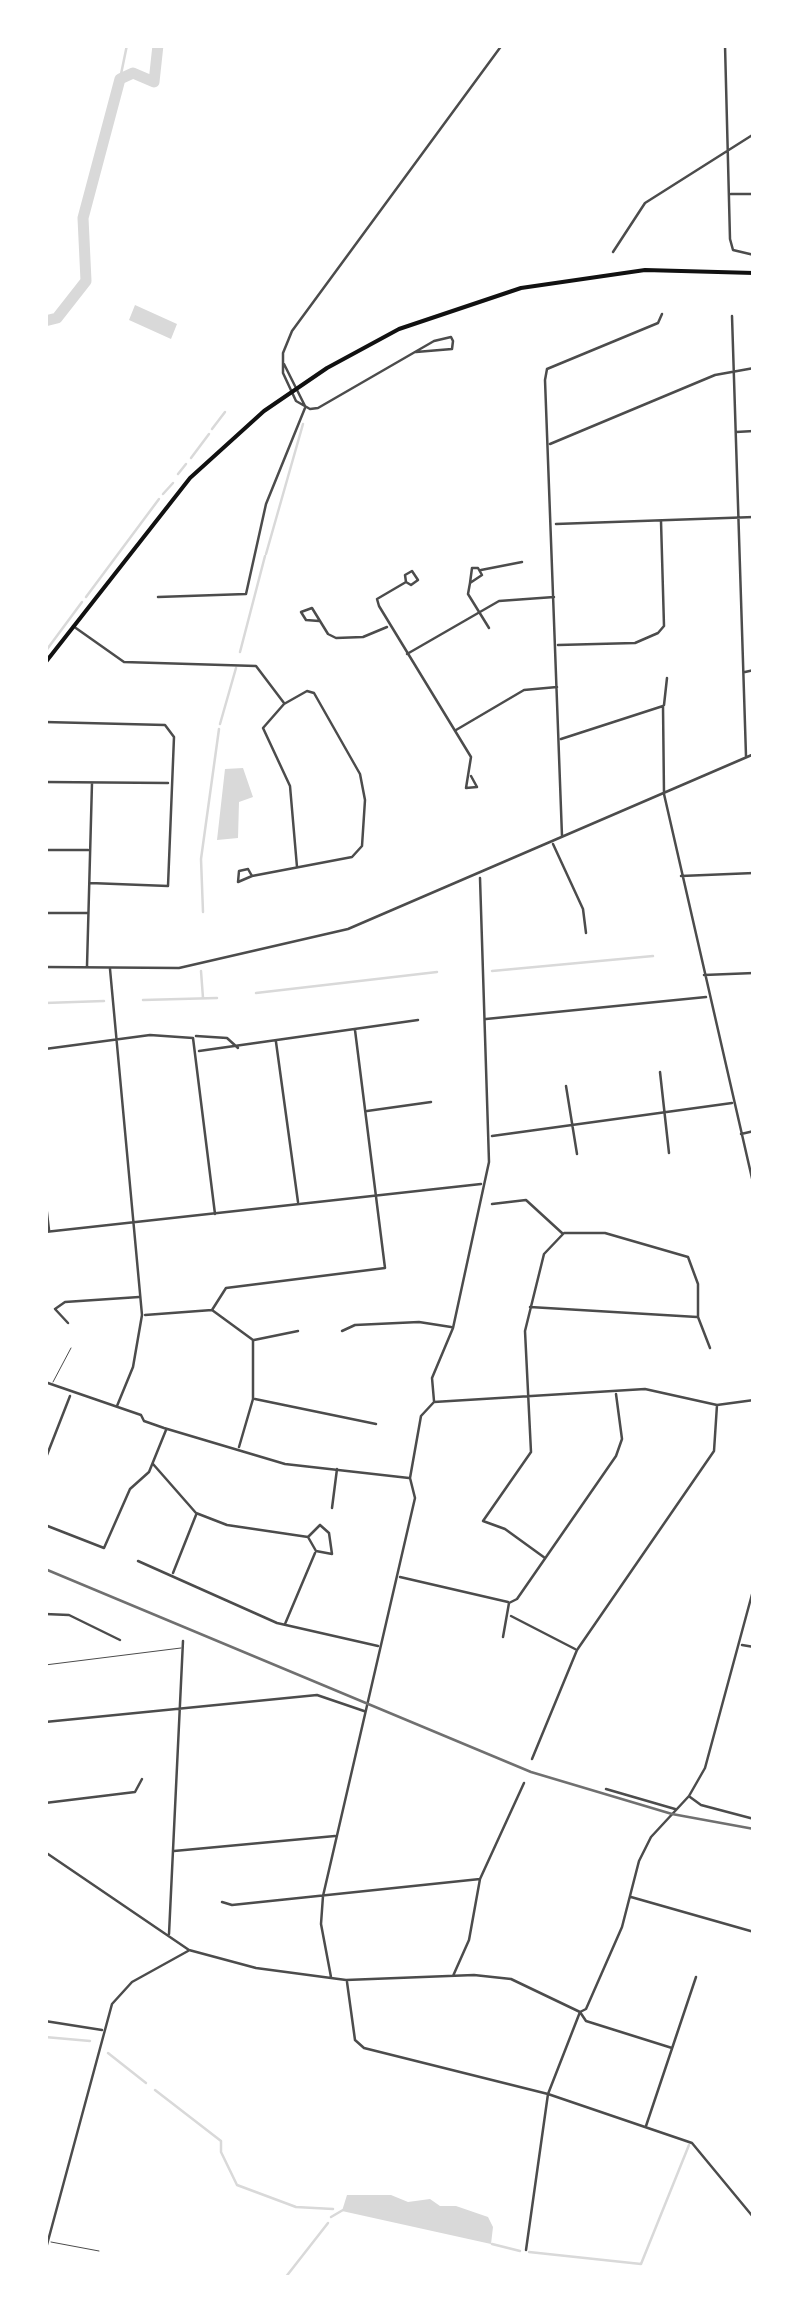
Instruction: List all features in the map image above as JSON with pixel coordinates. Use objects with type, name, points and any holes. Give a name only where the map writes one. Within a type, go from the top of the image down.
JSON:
[{"type":"main road","points":[[45,663],[190,478],[298,386],[399,330],[520,288],[646,270],[754,274]]},
{"type":"street","points":[[416,352],[452,349],[451,336],[416,352],[318,408],[305,407],[290,392],[283,362],[292,331],[502,45]]},
{"type":"street","points":[[725,45],[725,152],[733,250],[754,255]]},
{"type":"street","points":[[613,252],[645,202],[754,134]]},
{"type":"street","points":[[728,194],[754,194]]},
{"type":"street","points":[[562,838],[548,370],[658,323],[662,314]]},
{"type":"street","points":[[732,316],[747,757]]},
{"type":"street","points":[[158,597],[242,597],[266,504],[278,484],[305,407],[283,362]]},
{"type":"street","points":[[548,445],[734,369],[754,368]]},
{"type":"street","points":[[736,432],[754,431]]},
{"type":"street","points":[[553,524],[754,517]]},
{"type":"street","points":[[557,645],[635,643],[658,633],[664,626],[660,520]]},
{"type":"street","points":[[489,628],[468,594],[472,568],[522,562]]},
{"type":"street","points":[[470,582],[482,575],[480,570]]},
{"type":"street","points":[[406,582],[377,599],[388,626],[471,757],[472,776]]},
{"type":"street","points":[[406,655],[499,600],[556,597]]},
{"type":"street","points":[[319,622],[328,634],[344,639],[362,637],[388,626]]},
{"type":"street","points":[[73,626],[124,662],[256,666],[284,704]]},
{"type":"street","points":[[744,672],[754,670]]},
{"type":"street","points":[[668,678],[663,706],[664,794],[707,997],[754,1186]]},
{"type":"street","points":[[453,731],[524,690],[558,687]]},
{"type":"street","points":[[252,876],[296,867],[359,853],[365,800],[360,774],[314,693],[301,692],[264,722],[263,732],[290,786],[296,867]]},
{"type":"street","points":[[561,739],[663,706]]},
{"type":"street","points":[[45,722],[152,724],[170,729],[168,886],[90,883]]},
{"type":"street","points":[[45,967],[180,968],[237,958],[380,919],[754,754]]},
{"type":"street","points":[[45,782],[171,782]]},
{"type":"street","points":[[87,967],[92,783]]},
{"type":"street","points":[[552,842],[583,910],[586,933]]},
{"type":"street","points":[[45,850],[90,850]]},
{"type":"street","points":[[681,876],[754,873]]},
{"type":"street","points":[[434,1402],[432,1378],[452,1328],[484,1184],[489,1136],[479,876]]},
{"type":"street","points":[[45,912],[89,913]]},
{"type":"street","points":[[110,968],[142,1315],[133,1367],[117,1406]]},
{"type":"street","points":[[703,975],[754,974]]},
{"type":"street","points":[[486,1019],[707,997]]},
{"type":"street","points":[[198,1051],[418,1020]]},
{"type":"street","points":[[212,1310],[226,1288],[385,1268],[355,1030]]},
{"type":"street","points":[[45,1049],[114,1038],[186,1034],[194,1038],[215,1214]]},
{"type":"street","points":[[194,1038],[202,1034],[227,1038],[240,1048]]},
{"type":"street","points":[[276,1042],[298,1204]]},
{"type":"street","points":[[660,1072],[669,1153]]},
{"type":"street","points":[[566,1086],[577,1154]]},
{"type":"street","points":[[365,1112],[432,1102]]},
{"type":"street","points":[[489,1136],[733,1103]]},
{"type":"street","points":[[741,1134],[754,1131]]},
{"type":"street","points":[[45,1196],[47,1232],[484,1184]]},
{"type":"street","points":[[492,1204],[526,1200],[564,1233],[605,1233],[688,1258],[698,1284],[698,1317],[710,1348]]},
{"type":"street","points":[[545,1558],[504,1529],[483,1521],[531,1452],[527,1397],[529,1307],[544,1254],[564,1233]]},
{"type":"street","points":[[68,1323],[55,1308],[65,1302],[141,1297]]},
{"type":"street","points":[[529,1307],[698,1317]]},
{"type":"street","points":[[142,1315],[212,1310],[253,1340],[298,1332]]},
{"type":"street","points":[[342,1330],[355,1324],[419,1322],[452,1328]]},
{"type":"street","points":[[239,1448],[253,1399],[253,1340]]},
{"type":"street","points":[[45,1382],[117,1406],[166,1429],[286,1464],[410,1478]]},
{"type":"street","points":[[332,1978],[321,1924],[323,1896],[415,1498],[410,1478],[421,1416],[434,1402],[662,1389],[716,1405],[754,1400]]},
{"type":"street","points":[[45,1484],[45,1460],[71,1392]]},
{"type":"street","points":[[397,1576],[509,1603],[517,1599],[616,1456],[622,1439],[616,1392]]},
{"type":"street","points":[[253,1399],[376,1424]]},
{"type":"street","points":[[532,1759],[578,1650],[714,1451],[716,1405]]},
{"type":"street","points":[[45,1526],[104,1548],[130,1489],[152,1463],[166,1429]]},
{"type":"street","points":[[152,1463],[196,1514],[316,1542],[284,1625]]},
{"type":"street","points":[[332,1508],[337,1468]]},
{"type":"street","points":[[172,1574],[196,1514]]},
{"type":"street","points":[[308,1538],[320,1525],[329,1533],[332,1554],[316,1550]]},
{"type":"street","points":[[138,1560],[284,1625],[380,1646]]},
{"type":"street","points":[[526,2250],[548,2094],[631,1897],[651,1837],[689,1796],[705,1768],[754,1587]]},
{"type":"street","points":[[503,1637],[510,1615],[509,1603]]},
{"type":"street","points":[[45,1614],[70,1615],[120,1640]]},
{"type":"street","points":[[510,1615],[578,1650]]},
{"type":"street","points":[[168,1936],[183,1641]]},
{"type":"street","points":[[740,1644],[754,1647]]},
{"type":"street","points":[[45,1722],[317,1695],[366,1712]]},
{"type":"street","points":[[45,1803],[134,1792],[142,1779]]},
{"type":"street","points":[[453,1976],[472,1930],[480,1879],[524,1783]]},
{"type":"street","points":[[606,1789],[677,1809]]},
{"type":"street","points":[[689,1796],[701,1805],[754,1819]]},
{"type":"street","points":[[173,1852],[335,1836]]},
{"type":"street","points":[[45,1852],[189,1950],[256,1968],[346,1980],[453,1976],[511,1979],[580,2012],[586,2021],[672,2048]]},
{"type":"street","points":[[222,1902],[232,1905],[480,1879]]},
{"type":"street","points":[[631,1897],[754,1932]]},
{"type":"street","points":[[45,2252],[103,2030],[119,1992],[189,1950]]},
{"type":"street","points":[[646,2127],[696,1977]]},
{"type":"street","points":[[346,1980],[356,2040],[364,2048],[548,2094],[700,2150],[754,2218]]},
{"type":"street","points":[[45,2021],[103,2030]]},
{"type":"lane","points":[[452,349],[454,356]]},
{"type":"lane","points":[[52,1385],[71,1348]]},
{"type":"lane","points":[[45,1665],[181,1648]]},
{"type":"lane","points":[[46,2241],[99,2251]]},
{"type":"shaded area","points":[[135,305],[177,324],[171,339],[129,320]]},
{"type":"shaded area","points":[[243,768],[253,797],[239,802],[238,838],[217,840],[225,769]]},
{"type":"shaded area","points":[[347,2195],[391,2195],[408,2202],[430,2199],[440,2206],[456,2206],[488,2217],[493,2227],[491,2244],[342,2211]]},
{"type":"waterway","points":[[120,79],[127,45]]},
{"type":"waterway","points":[[45,321],[57,318],[86,281],[83,218],[120,79],[133,73],[154,82],[158,45]]},
{"type":"waterway","points":[[212,429],[225,412]]},
{"type":"waterway","points":[[266,554],[303,424]]},
{"type":"waterway","points":[[191,458],[209,434]]},
{"type":"waterway","points":[[178,474],[186,464]]},
{"type":"waterway","points":[[163,494],[173,483]]},
{"type":"waterway","points":[[86,597],[159,499]]},
{"type":"waterway","points":[[240,652],[265,556]]},
{"type":"waterway","points":[[45,652],[82,602]]},
{"type":"waterway","points":[[220,724],[236,668]]},
{"type":"waterway","points":[[203,912],[201,859],[219,729]]},
{"type":"waterway","points":[[492,971],[653,956]]},
{"type":"waterway","points":[[201,971],[203,998]]},
{"type":"waterway","points":[[256,993],[437,972]]},
{"type":"waterway","points":[[143,1000],[217,998]]},
{"type":"waterway","points":[[45,1003],[104,1001]]},
{"type":"waterway","points":[[45,2037],[90,2041]]},
{"type":"waterway","points":[[108,2053],[146,2083]]},
{"type":"waterway","points":[[155,2090],[221,2141],[221,2152],[237,2185],[296,2207],[333,2209]]},
{"type":"waterway","points":[[529,2252],[641,2264],[689,2145]]},
{"type":"waterway","points":[[331,2217],[343,2210]]},
{"type":"waterway","points":[[285,2278],[328,2223]]},
{"type":"waterway","points":[[492,2244],[520,2251]]},
{"type":"railway","points":[[45,1569],[531,1772],[672,1814],[754,1829]]}]
